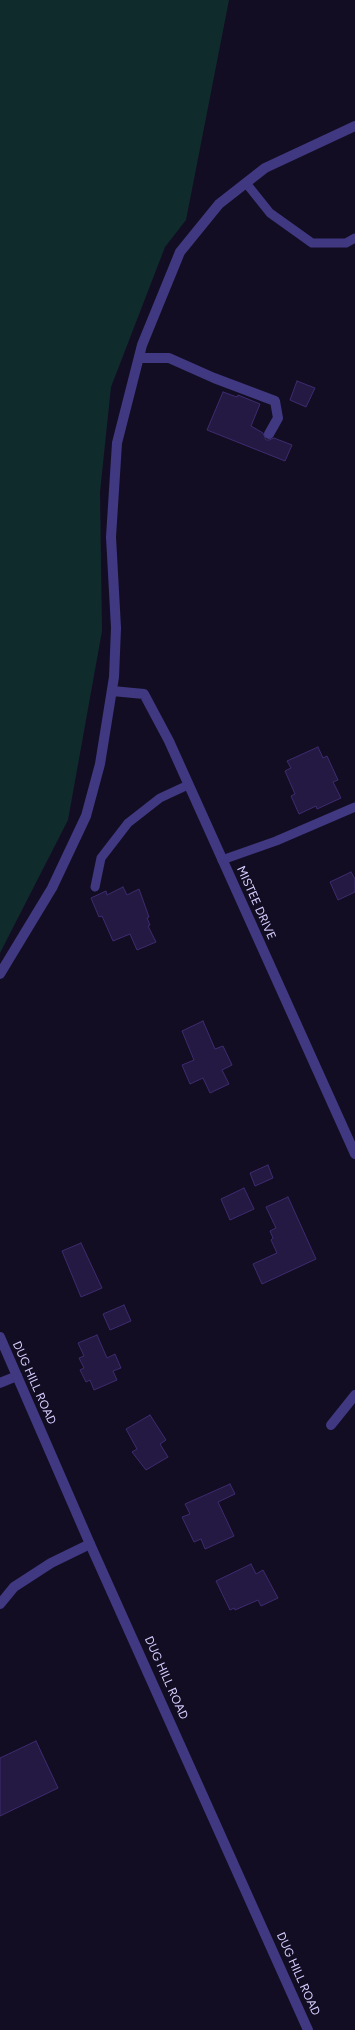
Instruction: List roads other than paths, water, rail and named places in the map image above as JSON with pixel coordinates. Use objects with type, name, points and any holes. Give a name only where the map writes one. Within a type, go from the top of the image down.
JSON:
[{"type":"street","points":[[0,974],[52,888],[86,816],[100,764],[112,691],[116,628],[110,537],[117,443],[142,345],[180,252],[219,204],[265,168],[355,126]]},
{"type":"street","points":[[139,358],[169,358],[214,378],[275,401],[278,418],[269,434]]},
{"type":"street","name":"MISTEE DRIVE","points":[[112,691],[144,694],[168,741],[355,1154]]},
{"type":"street","name":"DUG HILL ROAD","points":[[0,1337],[90,1544],[308,2030]]},
{"type":"street","points":[[0,1383],[17,1376]]},
{"type":"street","points":[[331,1425],[355,1396]]},
{"type":"street","points":[[0,1604],[14,1587],[51,1563],[90,1544]]},
{"type":"lane","points":[[246,183],[270,213],[312,243],[346,242],[355,238]]},
{"type":"lane","points":[[95,887],[101,858],[128,823],[160,798],[188,785]]},
{"type":"lane","points":[[222,860],[276,841],[355,807]]}]
